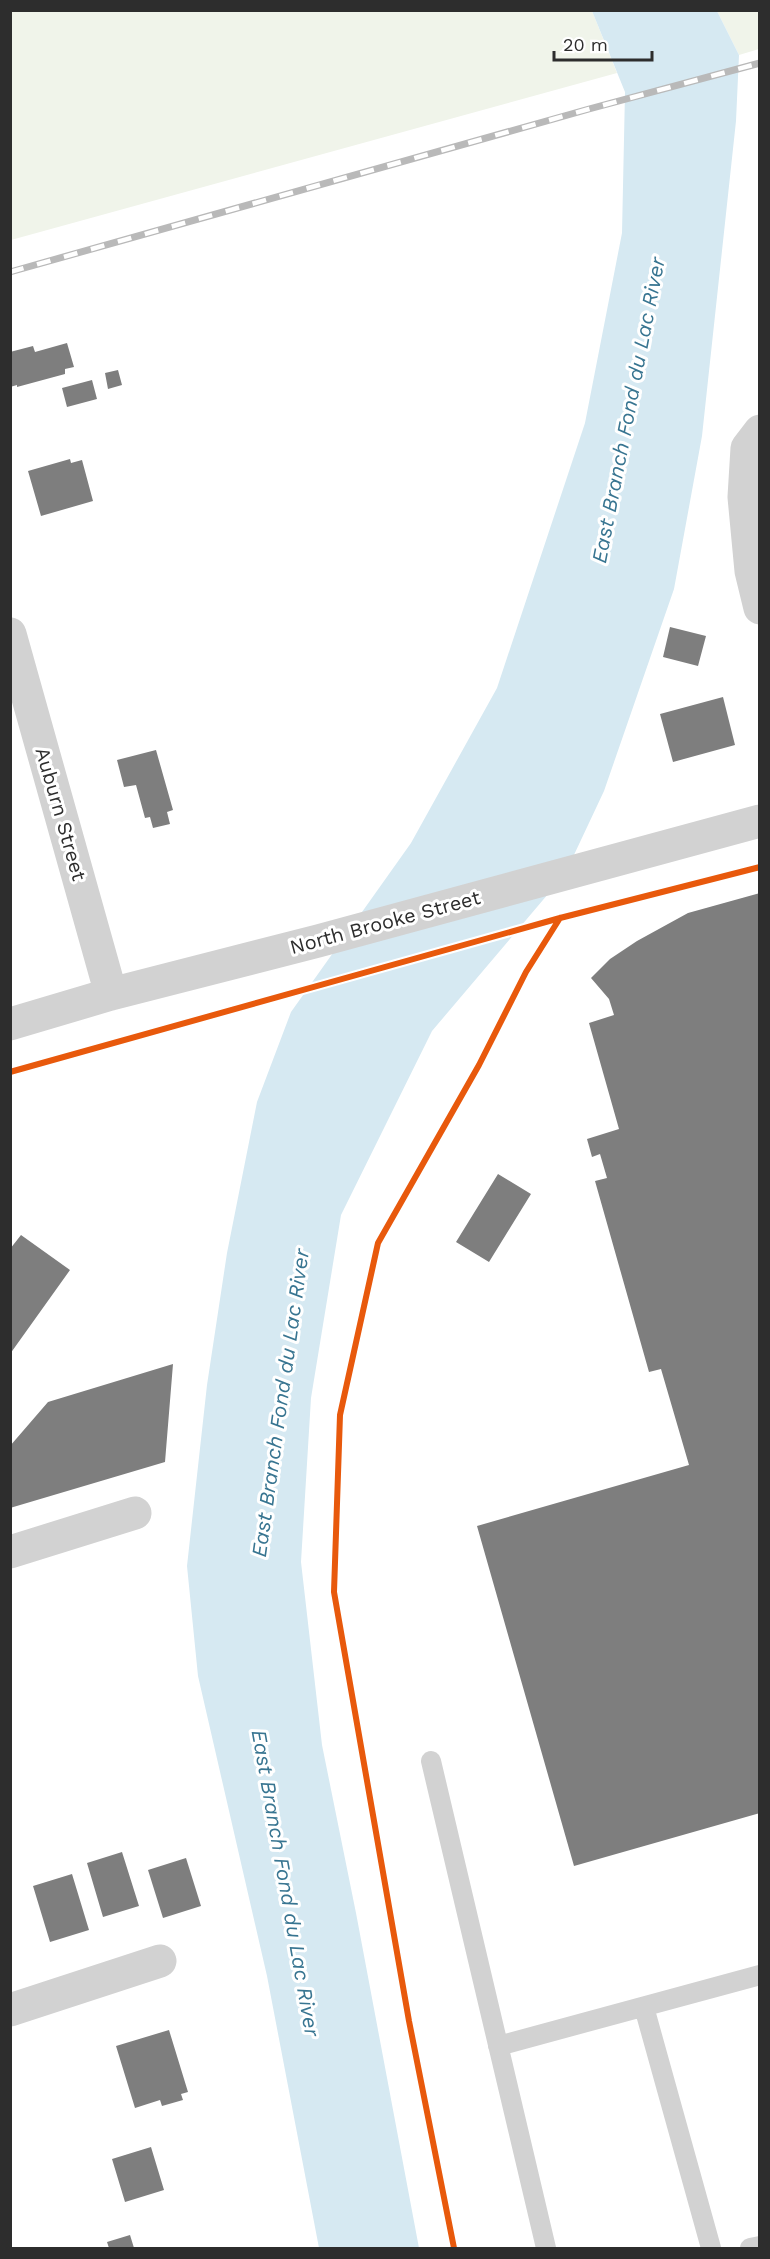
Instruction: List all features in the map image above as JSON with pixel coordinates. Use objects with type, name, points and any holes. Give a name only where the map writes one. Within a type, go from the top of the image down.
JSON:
[{"type":"street","points":[[759,430],[747,448],[744,497],[751,571],[759,608]]},
{"type":"street","name":"Auburn Street","points":[[10,634],[111,994]]},
{"type":"street","name":"North Brooke Street","points":[[10,1024],[111,994],[318,941],[759,821]]},
{"type":"street","points":[[10,1552],[135,1513]]},
{"type":"street","points":[[10,2010],[159,1961]]},
{"type":"lane","points":[[430,1761],[546,2248]]},
{"type":"lane","points":[[498,2046],[759,1975]]},
{"type":"lane","points":[[644,2007],[711,2248]]},
{"type":"lane","points":[[750,2248],[759,2246]]},
{"type":"shaded area","points":[[11,11],[592,11],[617,73],[11,240]]},
{"type":"shaded area","points":[[717,11],[759,11],[759,49],[739,55]]},
{"type":"water","name":"East Branch Fond du Lac River","points":[[592,11],[717,11],[739,55],[736,121],[702,436],[674,589],[604,791],[565,874],[432,1031],[341,1215],[311,1398],[301,1562],[322,1745],[419,2248],[319,2248],[267,1976],[198,1676],[187,1566],[207,1385],[227,1253],[257,1102],[291,1012],[411,843],[497,688],[585,423],[622,233],[625,92]]},
{"type":"building","points":[[67,343],[74,367],[65,369],[65,374],[10,387],[10,352],[33,346],[35,352]]},
{"type":"building","points":[[118,370],[122,385],[108,389],[105,373]]},
{"type":"building","points":[[92,380],[97,399],[67,407],[62,388]]},
{"type":"building","points":[[70,459],[71,463],[82,460],[93,501],[41,516],[28,471]]},
{"type":"building","points":[[670,627],[706,636],[698,666],[663,657]]},
{"type":"building","points":[[723,697],[735,745],[673,762],[660,714]]},
{"type":"building","points":[[156,750],[173,810],[167,812],[170,824],[153,828],[150,817],[145,818],[136,785],[124,787],[117,760]]},
{"type":"building","points":[[760,893],[760,1813],[574,1866],[477,1526],[689,1465],[661,1369],[649,1372],[595,1181],[607,1178],[600,1154],[592,1157],[587,1139],[619,1129],[589,1023],[614,1015],[609,999],[591,978],[610,959],[688,913]]},
{"type":"building","points":[[498,1174],[531,1194],[489,1262],[456,1242]]},
{"type":"building","points":[[21,1235],[70,1270],[10,1354],[10,1249]]},
{"type":"building","points":[[173,1364],[165,1462],[10,1508],[10,1446],[48,1402]]},
{"type":"building","points":[[122,1852],[139,1906],[103,1917],[87,1863]]},
{"type":"building","points":[[186,1858],[201,1906],[163,1918],[148,1870]]},
{"type":"building","points":[[72,1874],[89,1930],[50,1942],[33,1886]]},
{"type":"building","points":[[169,2030],[188,2092],[181,2094],[183,2100],[162,2106],[160,2100],[135,2108],[116,2046]]},
{"type":"building","points":[[151,2147],[164,2190],[125,2202],[112,2159]]},
{"type":"building","points":[[130,2235],[134,2248],[109,2248],[107,2242]]},
{"type":"railway","points":[[10,272],[760,63]]},
{"type":"cycle path","points":[[10,1072],[560,918],[760,867]]},
{"type":"cycle path","points":[[454,2248],[409,2021],[334,1592],[340,1415],[378,1243],[479,1065],[526,972],[560,918]]}]
